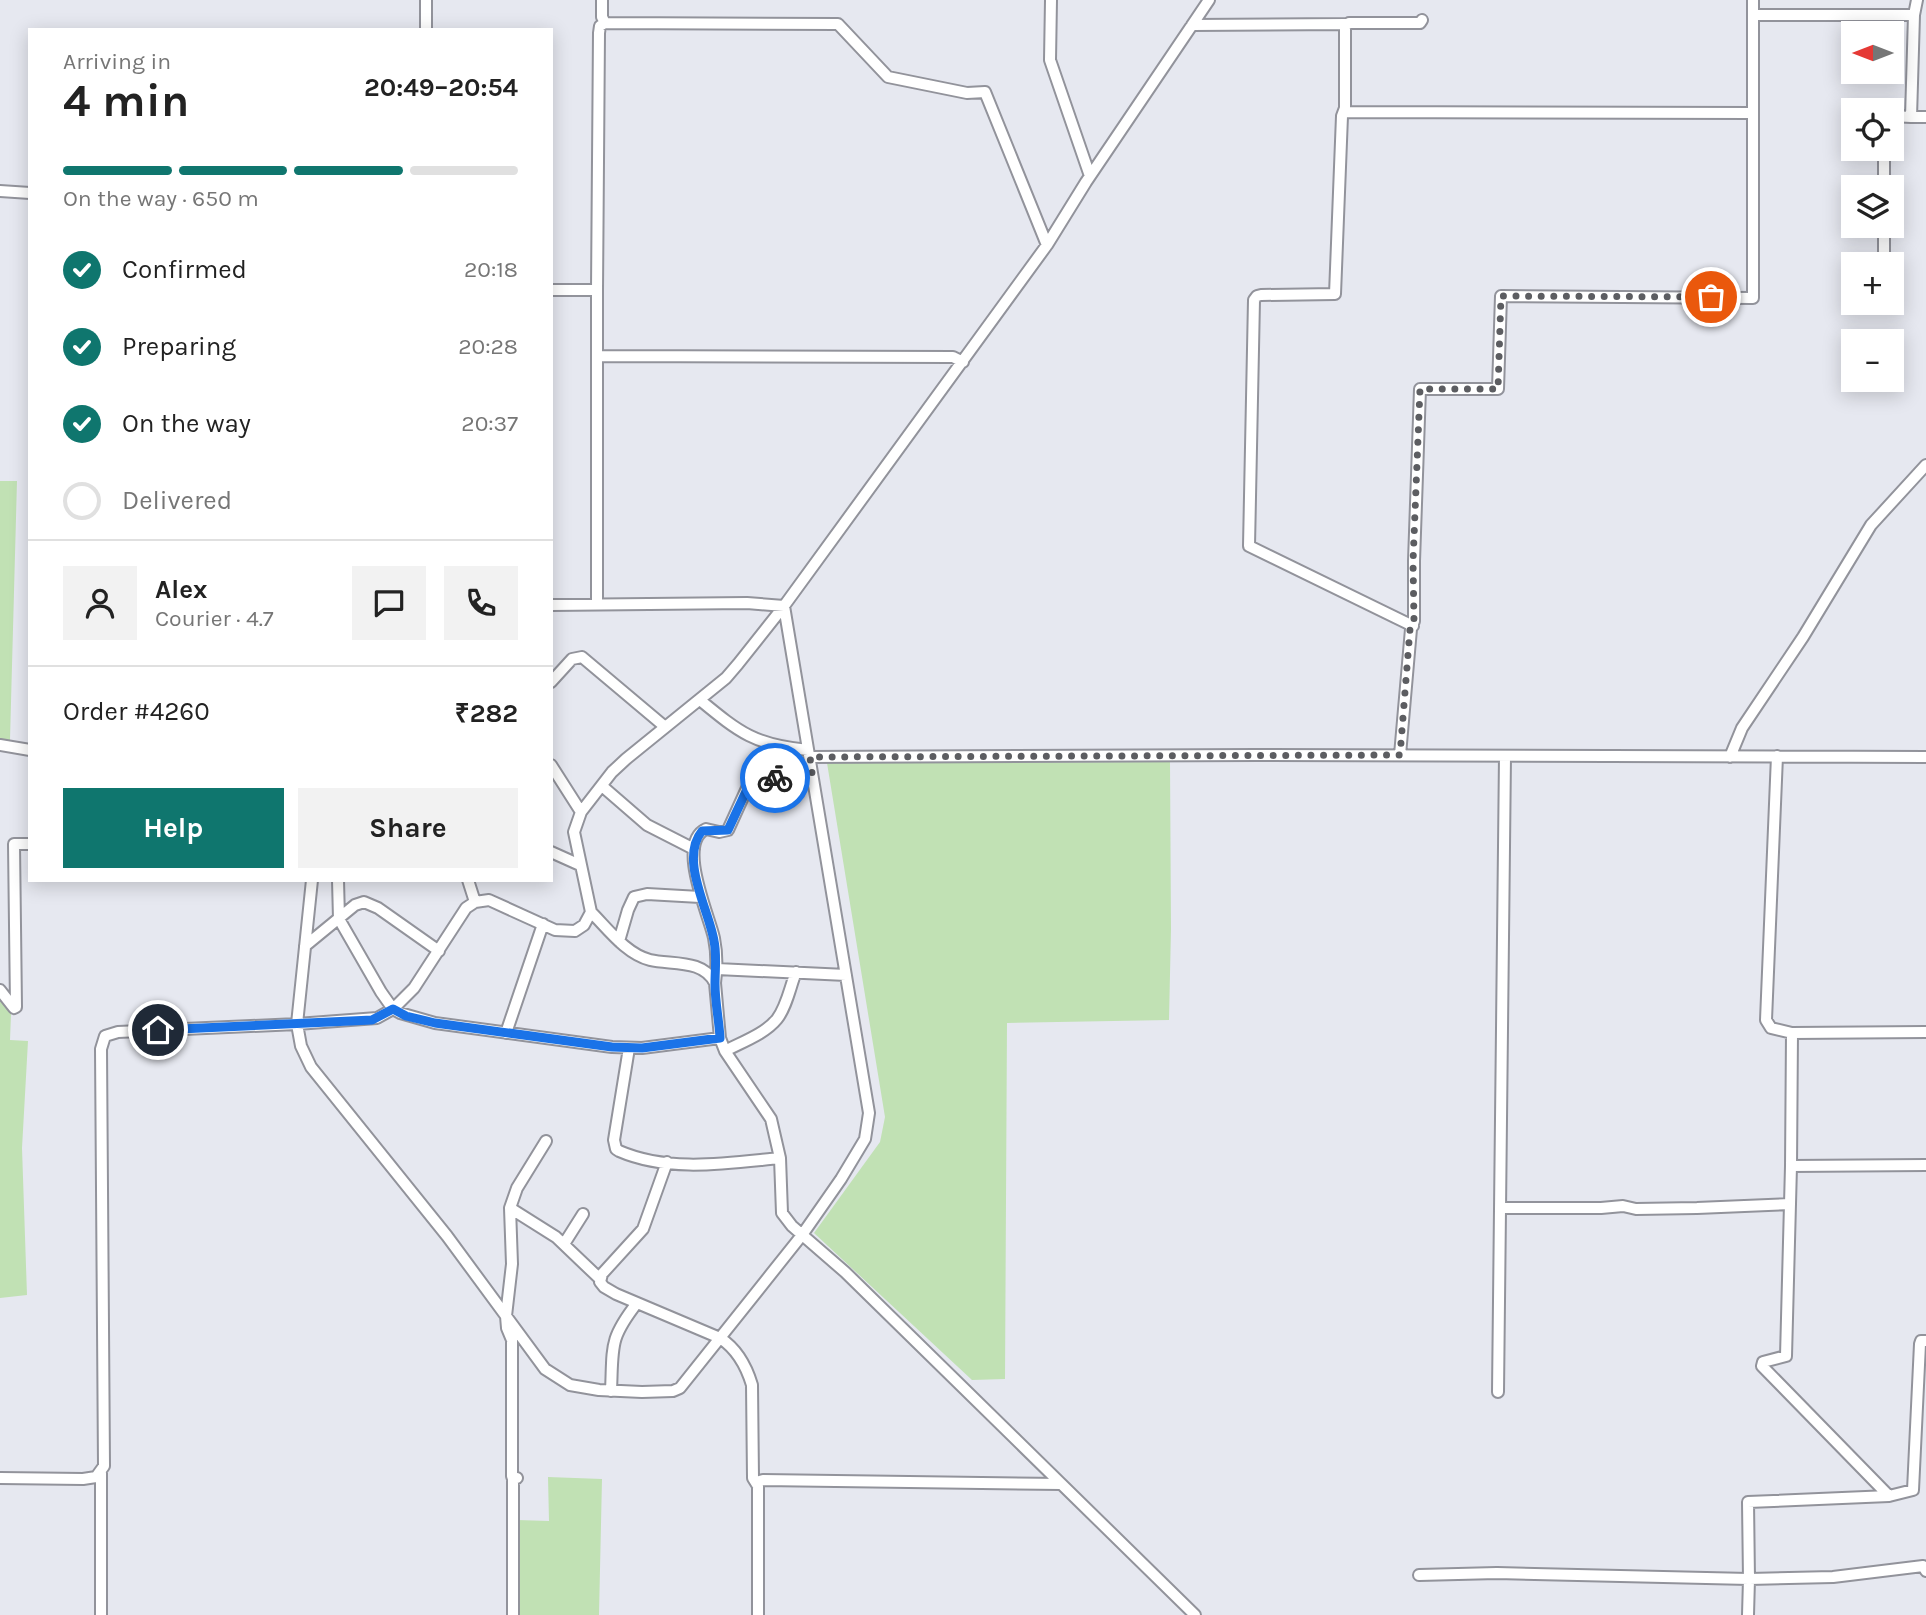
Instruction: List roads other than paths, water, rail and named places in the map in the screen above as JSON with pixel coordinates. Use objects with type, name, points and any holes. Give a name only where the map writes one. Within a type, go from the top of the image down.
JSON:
[{"type":"street","points":[[426,0],[426,28]]},
{"type":"street","points":[[602,0],[601,17],[605,23]]},
{"type":"street","points":[[1051,0],[1050,61],[1090,176]]},
{"type":"street","points":[[715,983],[712,976],[703,969],[649,960],[636,954],[591,912],[574,832],[581,812],[612,772],[732,671],[784,606],[1047,244],[1209,0]]},
{"type":"street","points":[[1400,755],[1412,626],[1420,389],[1498,389],[1501,296],[1754,298],[1753,0]]},
{"type":"street","points":[[1911,117],[1914,15],[1917,0]]},
{"type":"street","points":[[1754,15],[1914,15]]},
{"type":"street","points":[[1192,25],[1420,23],[1422,20]]},
{"type":"street","points":[[597,603],[600,26],[605,23],[838,24],[888,77],[967,93],[985,92],[1047,244]]},
{"type":"street","points":[[1346,24],[1345,112],[1342,116],[1335,294],[1261,295],[1254,300],[1249,546],[1412,626]]},
{"type":"street","points":[[1345,112],[1754,113]]},
{"type":"street","points":[[1904,117],[1926,117]]},
{"type":"street","points":[[0,191],[28,192]]},
{"type":"street","points":[[553,290],[597,290]]},
{"type":"street","points":[[597,356],[953,357],[963,362]]},
{"type":"street","points":[[1730,757],[1742,728],[1803,637],[1871,525],[1926,465]]},
{"type":"street","points":[[553,605],[747,603],[784,606]]},
{"type":"street","points":[[312,882],[297,1024],[304,1056],[317,1075],[447,1236],[539,1362],[557,1379],[582,1388],[611,1391],[651,1392],[680,1388],[802,1235],[857,1155],[869,1122],[784,606]]},
{"type":"street","points":[[553,680],[572,659],[582,657],[664,726]]},
{"type":"street","points":[[700,700],[734,729],[751,739],[809,754],[1926,757]]},
{"type":"street","points":[[0,745],[28,750]]},
{"type":"street","points":[[1497,1392],[1505,756]]},
{"type":"street","points":[[1777,756],[1766,1020],[1771,1028],[1792,1033],[1926,1032]]},
{"type":"street","points":[[553,768],[581,812]]},
{"type":"street","points":[[812,773],[750,783],[728,830],[702,831],[694,849],[695,874],[714,940],[720,1038],[725,1051],[771,1119],[780,1158],[782,1213],[1195,1615]]},
{"type":"street","points":[[602,786],[646,825],[694,849]]},
{"type":"street","points":[[0,990],[14,1008],[16,1007],[14,844],[28,844]]},
{"type":"street","points":[[553,853],[580,865]]},
{"type":"street","points":[[338,882],[338,919],[381,992],[393,1009],[406,1016],[435,1023],[629,1048],[720,1038]]},
{"type":"street","points":[[469,884],[475,902]]},
{"type":"street","points":[[619,941],[634,897],[647,894],[701,897]]},
{"type":"street","points":[[101,1615],[101,1472],[105,1460],[101,1049],[105,1037],[118,1032],[372,1020],[393,1009],[414,988],[466,908],[475,902],[489,900],[555,930],[575,931],[584,925],[591,912]]},
{"type":"street","points":[[305,946],[360,902],[370,903],[439,951]]},
{"type":"street","points":[[506,1033],[543,924]]},
{"type":"street","points":[[717,969],[846,975]]},
{"type":"street","points":[[725,1051],[756,1035],[777,1019],[796,972]]},
{"type":"street","points":[[1792,1033],[1786,1356],[1763,1362],[1762,1366],[1889,1496]]},
{"type":"street","points":[[629,1048],[614,1144],[616,1149],[626,1154],[667,1162],[702,1165],[780,1158]]},
{"type":"street","points":[[513,1615],[515,1478],[512,1340],[506,1328],[512,1264],[510,1208],[517,1188],[546,1141]]},
{"type":"street","points":[[600,1279],[643,1229],[667,1162]]},
{"type":"street","points":[[1791,1166],[1926,1165]]},
{"type":"street","points":[[1500,1208],[1623,1206],[1636,1209],[1685,1209],[1790,1204]]},
{"type":"street","points":[[510,1208],[538,1223],[564,1244],[609,1290],[720,1338],[734,1347],[752,1385],[753,1478],[759,1499],[758,1615]]},
{"type":"street","points":[[564,1244],[583,1214]]},
{"type":"street","points":[[611,1391],[612,1352],[616,1334],[638,1303]]},
{"type":"street","points":[[1748,1615],[1748,1502],[1889,1496],[1913,1490],[1920,1343],[1926,1341]]},
{"type":"street","points":[[0,1478],[83,1479],[96,1477],[101,1472]]},
{"type":"street","points":[[756,1482],[1061,1484]]},
{"type":"street","points":[[1419,1575],[1497,1573],[1749,1579],[1833,1577],[1923,1566],[1926,1571]]}]
